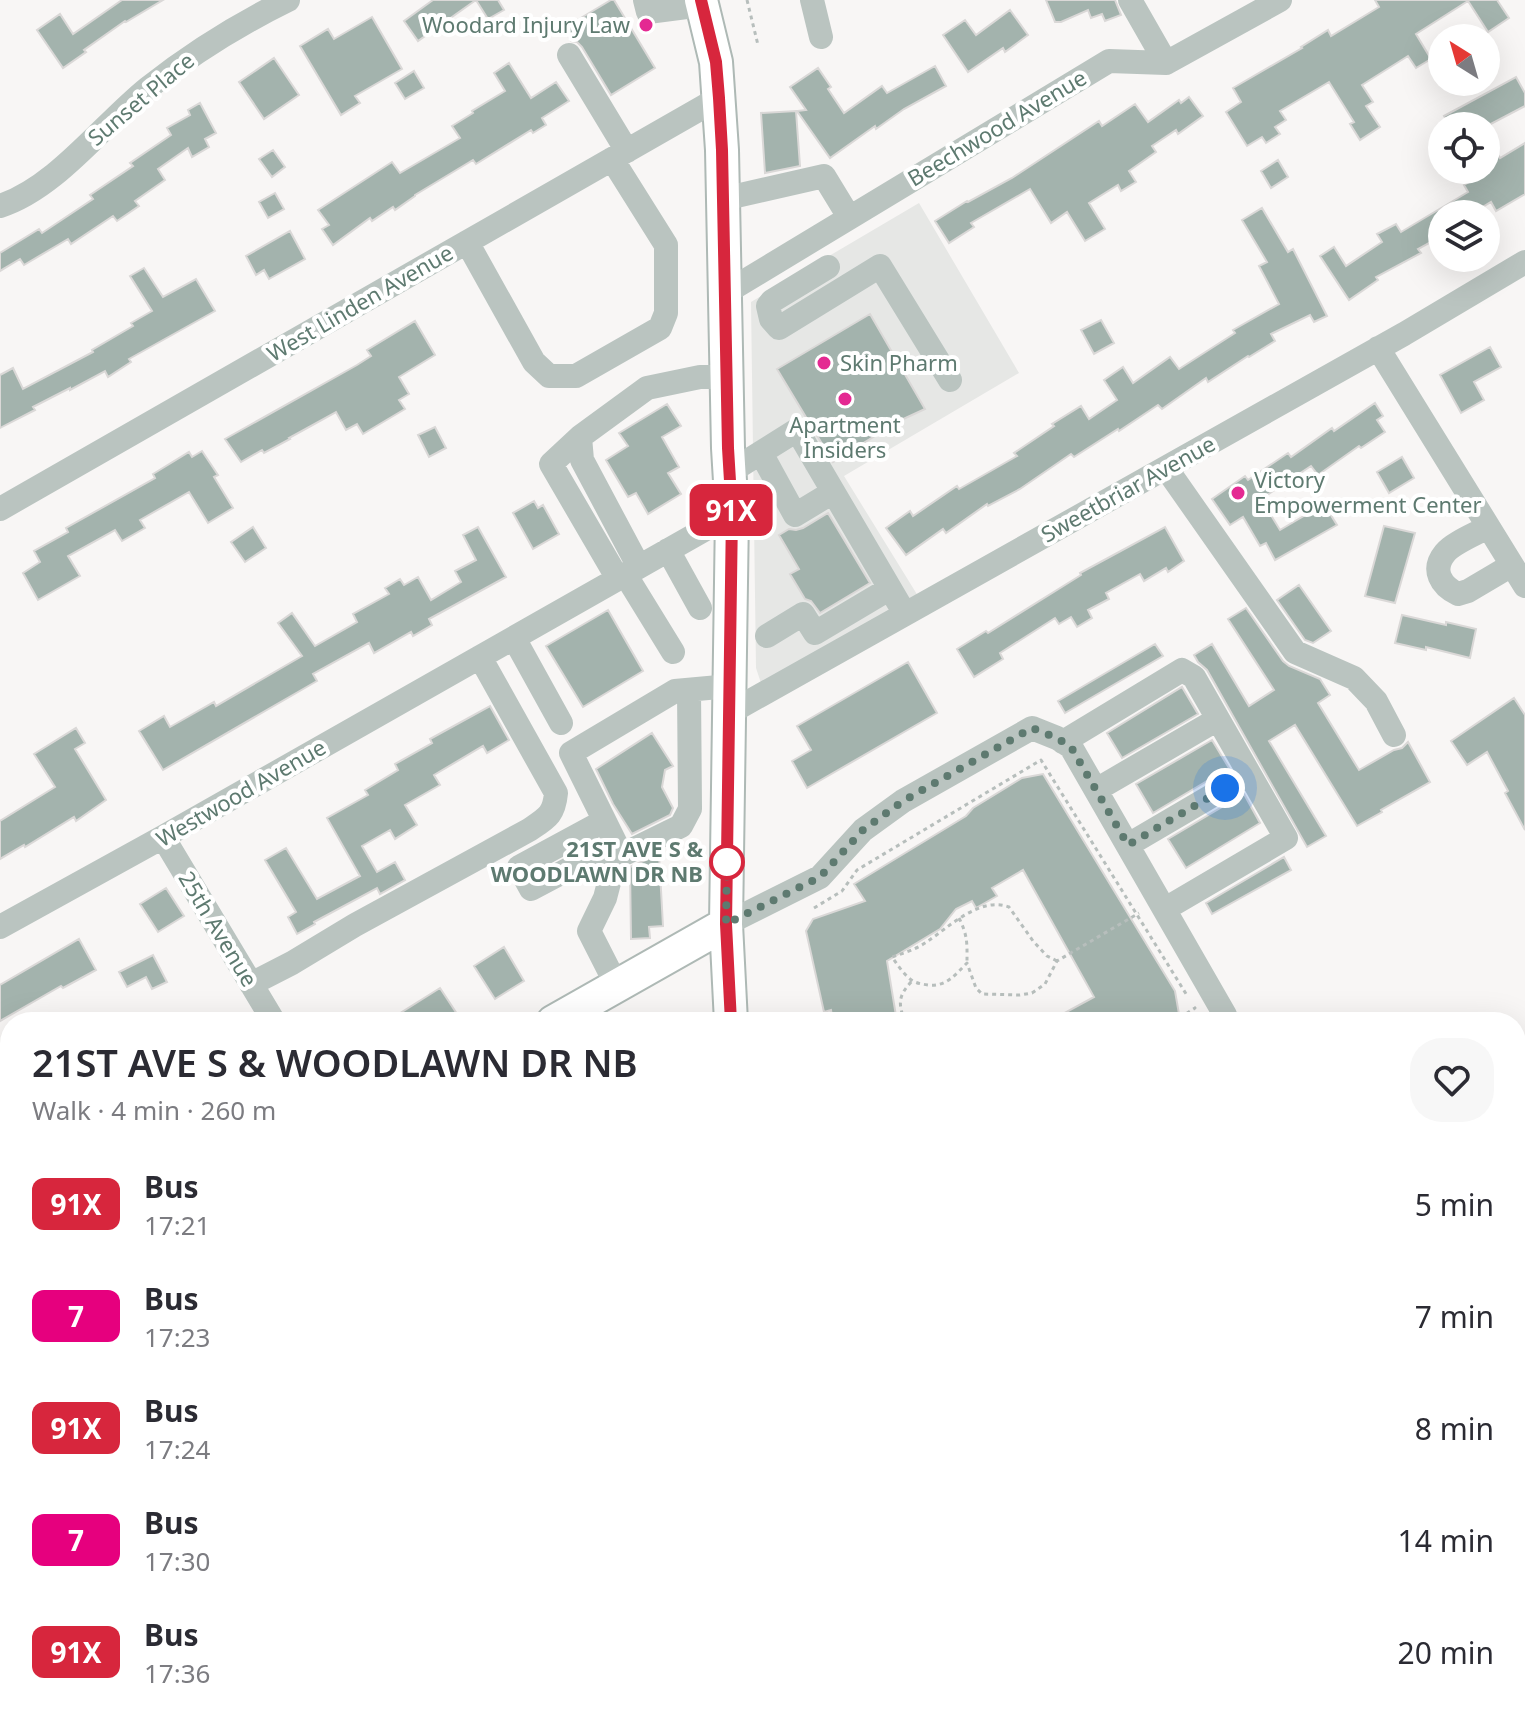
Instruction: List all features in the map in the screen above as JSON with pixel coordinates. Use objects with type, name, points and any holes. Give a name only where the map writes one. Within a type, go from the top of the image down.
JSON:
[{"type":"main road","points":[[702,2],[716,62],[719,98],[732,514],[726,924],[730,1012]]},
{"type":"main road","points":[[572,1012],[726,924]]},
{"type":"street","name":"Sunset Place","points":[[0,206],[37,189],[147,89],[184,61],[288,0]]},
{"type":"street","points":[[645,0],[648,12],[702,2]]},
{"type":"street","points":[[812,0],[821,37]]},
{"type":"street","points":[[1130,0],[1166,63],[1280,0]]},
{"type":"street","points":[[467,242],[534,362],[549,376],[576,376],[660,328],[666,313],[666,245],[569,55]]},
{"type":"street","name":"Beechwood Avenue","points":[[725,293],[1109,61],[1166,63]]},
{"type":"street","name":"West Linden Avenue","points":[[0,509],[719,98]]},
{"type":"street","points":[[723,199],[824,176],[849,217]]},
{"type":"street","points":[[812,240],[841,290]]},
{"type":"street","name":"Sweetbriar Avenue","points":[[729,699],[905,614],[1525,262]]},
{"type":"street","points":[[828,267],[772,301],[768,306],[771,319],[779,328],[880,266],[950,380]]},
{"type":"street","points":[[1378,348],[1525,586]]},
{"type":"street","points":[[673,652],[627,573],[582,460],[580,437],[647,388],[700,377],[728,377]]},
{"type":"street","points":[[730,472],[797,430],[905,614]]},
{"type":"street","points":[[761,453],[795,515],[833,492]]},
{"type":"street","points":[[1166,468],[1295,652],[1354,678],[1376,701],[1394,735]]},
{"type":"street","name":"Westwood Avenue","points":[[0,927],[732,514]]},
{"type":"street","points":[[1488,527],[1446,551],[1437,571],[1442,582],[1458,594],[1512,565]]},
{"type":"street","points":[[668,550],[700,608]]},
{"type":"street","points":[[767,636],[803,614],[815,633],[889,589]]},
{"type":"street","points":[[514,638],[561,723]]},
{"type":"street","points":[[251,984],[529,830],[555,808],[556,793],[480,657]]},
{"type":"street","points":[[1063,742],[1182,670],[1194,677],[1286,838],[1162,905]]},
{"type":"street","points":[[689,690],[690,809],[681,826],[626,853],[617,846],[571,753],[675,691],[689,690],[729,699]]},
{"type":"street","points":[[1096,790],[1218,719]]},
{"type":"street","points":[[726,924],[820,877],[863,830],[903,801],[1032,728],[1071,747],[1223,1012]]},
{"type":"street","points":[[1128,845],[1249,774]]},
{"type":"street","points":[[604,821],[519,867],[531,889],[617,846]]},
{"type":"street","name":"25th Avenue","points":[[163,837],[268,1012]]},
{"type":"street","points":[[617,846],[605,898],[589,931],[617,986]]},
{"type":"path","points":[[747,0],[758,45]]},
{"type":"path","points":[[814,908],[842,891],[857,870],[1041,760],[1195,1008],[1189,1012]]},
{"type":"path","points":[[967,963],[944,984],[933,985],[912,981],[892,957],[926,943],[959,918],[977,909],[1003,904],[1009,907],[1039,948],[1057,961]]},
{"type":"path","points":[[959,918],[968,943],[967,963],[979,992],[1020,995],[1040,989],[1057,961],[1137,914],[1162,905]]},
{"type":"path","points":[[903,1012],[900,999],[912,981]]},
{"type":"shaded area","points":[[919,203],[1019,373],[844,476],[918,596],[761,683],[756,668],[751,302]]},
{"type":"building","points":[[122,0],[163,0],[125,21],[63,68],[37,30],[60,14],[73,34]]},
{"type":"building","points":[[433,0],[476,0],[418,41],[404,21]]},
{"type":"building","points":[[476,0],[498,0],[504,10],[488,19]]},
{"type":"building","points":[[614,0],[655,68],[611,95],[582,47],[571,41],[564,28]]},
{"type":"building","points":[[1046,0],[1115,0],[1121,15],[1105,21],[1102,14],[1091,18],[1088,10],[1055,22]]},
{"type":"building","points":[[1375,0],[1497,0],[1509,18],[1500,24],[1483,24],[1468,1],[1428,24],[1416,34],[1428,54],[1428,61],[1416,68],[1408,56],[1362,85],[1373,102],[1366,106],[1380,127],[1360,140],[1350,124],[1354,122],[1329,82],[1280,111],[1286,120],[1275,127],[1280,134],[1266,143],[1262,137],[1247,146],[1226,112],[1241,102],[1233,88],[1328,30],[1331,36],[1379,7]]},
{"type":"building","points":[[1010,10],[1028,35],[968,72],[943,35],[965,20],[976,35]]},
{"type":"building","points":[[372,17],[402,69],[355,96],[360,103],[341,115],[300,46],[328,29],[334,39]]},
{"type":"building","points":[[274,58],[299,95],[264,119],[239,82]]},
{"type":"building","points":[[509,63],[531,98],[556,82],[569,101],[542,118],[546,125],[533,133],[531,130],[476,164],[473,160],[395,210],[393,207],[372,221],[370,218],[333,245],[322,229],[329,225],[318,210],[392,162],[400,173],[460,138],[452,126],[505,91],[494,73]]},
{"type":"building","points":[[935,66],[946,86],[876,129],[875,126],[830,158],[797,111],[806,110],[790,87],[818,68],[844,113],[882,86],[887,93]]},
{"type":"building","points":[[414,71],[424,88],[405,99],[395,83]]},
{"type":"building","points":[[1516,77],[1525,93],[1525,106],[1500,119],[1500,112],[1451,112],[1481,96],[1500,96],[1500,86]]},
{"type":"building","points":[[1189,97],[1203,116],[1178,134],[1176,130],[1152,146],[1156,152],[1129,171],[1136,182],[1121,191],[1118,185],[1089,203],[1105,229],[1085,241],[1067,212],[1051,223],[1030,189],[971,223],[974,227],[949,243],[935,221],[1012,178],[1099,121],[1102,126],[1135,104],[1148,122],[1179,100],[1181,103]]},
{"type":"building","points":[[200,103],[216,133],[205,139],[209,147],[192,157],[188,148],[158,169],[165,180],[135,201],[139,206],[117,221],[113,216],[71,244],[68,239],[24,265],[20,259],[0,271],[0,253],[39,229],[42,233],[93,199],[90,195],[171,135],[167,128],[190,115],[188,110]]},
{"type":"building","points":[[796,111],[800,166],[765,173],[761,113]]},
{"type":"building","points":[[1525,143],[1525,194],[1500,209],[1500,200],[1455,200],[1468,192],[1464,185],[1500,184],[1500,158]]},
{"type":"building","points":[[273,150],[285,167],[272,177],[259,159]]},
{"type":"building","points":[[1278,160],[1288,177],[1271,188],[1261,171]]},
{"type":"building","points":[[275,193],[284,209],[268,218],[259,202]]},
{"type":"building","points":[[1262,208],[1288,252],[1293,249],[1327,316],[1314,322],[1310,315],[1271,334],[1275,341],[1208,382],[1206,378],[1162,409],[1158,405],[1074,457],[1071,454],[1020,489],[987,504],[946,533],[943,529],[906,555],[886,528],[910,511],[913,516],[957,486],[959,489],[1017,456],[1014,453],[1081,406],[1089,419],[1117,400],[1104,380],[1123,367],[1133,383],[1170,357],[1179,369],[1235,333],[1233,330],[1279,304],[1259,266],[1267,262],[1242,220]]},
{"type":"building","points":[[1428,216],[1428,244],[1418,249],[1421,253],[1376,277],[1378,280],[1349,300],[1320,256],[1334,247],[1346,266],[1382,242],[1377,234],[1396,224],[1401,232]]},
{"type":"building","points":[[290,231],[305,259],[269,279],[264,270],[256,275],[246,256]]},
{"type":"building","points":[[144,268],[163,297],[196,279],[215,311],[129,359],[131,362],[108,377],[105,371],[33,407],[35,410],[0,428],[0,375],[13,368],[23,389],[93,352],[133,326],[131,323],[152,311],[130,276]]},
{"type":"building","points":[[870,314],[925,409],[899,421],[833,462],[777,369]]},
{"type":"building","points":[[1101,320],[1114,343],[1094,354],[1081,330]]},
{"type":"building","points":[[415,321],[435,355],[399,377],[409,394],[399,400],[405,409],[363,434],[357,424],[346,430],[336,412],[264,453],[262,450],[241,462],[225,439],[357,365],[371,356],[367,350]]},
{"type":"building","points":[[1490,347],[1501,367],[1474,382],[1484,400],[1461,413],[1440,375]]},
{"type":"building","points":[[1375,403],[1383,416],[1377,420],[1385,432],[1318,475],[1311,466],[1261,499],[1280,530],[1324,504],[1337,525],[1275,560],[1266,543],[1260,546],[1243,517],[1230,525],[1212,499],[1245,476],[1248,480],[1288,453],[1291,457]]},
{"type":"building","points":[[667,404],[681,426],[662,437],[679,467],[668,473],[681,494],[648,514],[636,493],[628,497],[606,460],[628,446],[619,433]]},
{"type":"building","points":[[435,427],[446,448],[429,457],[418,435]]},
{"type":"building","points":[[202,451],[218,475],[214,477],[233,508],[208,523],[189,492],[140,520],[145,528],[122,541],[115,530],[68,556],[80,576],[38,600],[23,573],[40,562],[34,551],[68,532],[66,528],[155,478],[153,474],[189,452],[192,457]]},
{"type":"building","points":[[1402,457],[1414,478],[1389,493],[1377,472]]},
{"type":"building","points":[[534,501],[538,508],[543,505],[559,534],[533,549],[513,513]]},
{"type":"building","points":[[828,513],[870,583],[820,613],[811,601],[805,599],[790,574],[799,569],[779,535],[789,529],[803,528]]},
{"type":"building","points":[[1384,526],[1415,533],[1395,603],[1365,596]]},
{"type":"building","points":[[253,527],[266,548],[245,562],[231,542]]},
{"type":"building","points":[[478,527],[506,577],[429,619],[432,625],[413,636],[411,632],[374,653],[369,643],[313,674],[317,681],[163,770],[139,731],[164,716],[170,727],[214,702],[216,706],[302,656],[278,623],[292,613],[315,646],[357,622],[353,614],[389,594],[385,588],[400,579],[404,585],[418,577],[431,600],[461,582],[455,571],[476,560],[463,535]]},
{"type":"building","points":[[1165,527],[1184,561],[1168,572],[1166,568],[1144,581],[1140,574],[1106,593],[1109,599],[1088,610],[1092,618],[1077,627],[1071,617],[1059,624],[1055,618],[1000,653],[1003,659],[974,677],[957,649],[986,631],[988,633],[1080,573]]},
{"type":"building","points":[[1299,585],[1331,631],[1313,643],[1305,640],[1277,600]]},
{"type":"building","points":[[1246,608],[1283,661],[1320,679],[1330,695],[1318,703],[1359,770],[1408,742],[1430,782],[1357,826],[1295,725],[1269,741],[1326,836],[1307,847],[1207,670],[1194,655],[1212,644],[1249,706],[1274,690],[1228,619]]},
{"type":"building","points":[[608,610],[643,671],[583,707],[546,646]]},
{"type":"building","points":[[1402,615],[1476,629],[1470,658],[1395,643]]},
{"type":"building","points":[[1155,644],[1163,656],[1065,713],[1058,701]]},
{"type":"building","points":[[908,662],[937,713],[807,788],[792,761],[811,750],[797,726]]},
{"type":"building","points":[[1182,687],[1198,714],[1122,758],[1107,733]]},
{"type":"building","points":[[1514,698],[1525,715],[1525,830],[1487,752],[1467,765],[1451,741]]},
{"type":"building","points":[[490,706],[509,740],[487,753],[483,746],[434,775],[440,785],[405,805],[417,825],[395,839],[390,830],[362,846],[377,872],[395,862],[405,880],[380,894],[377,888],[297,934],[288,917],[296,912],[265,860],[286,848],[317,899],[360,876],[327,818],[368,795],[365,790],[398,770],[395,764],[432,743],[430,739]]},
{"type":"building","points":[[76,728],[85,743],[75,749],[106,800],[76,821],[74,817],[0,859],[0,821],[55,787],[34,754]]},
{"type":"building","points":[[652,733],[673,766],[665,770],[662,787],[673,808],[670,815],[632,834],[596,769]]},
{"type":"building","points":[[1212,740],[1229,768],[1153,813],[1136,784]]},
{"type":"building","points":[[1043,774],[1175,991],[1179,1012],[1066,1012],[1094,997],[1023,870],[992,888],[997,896],[976,908],[972,901],[956,909],[940,929],[887,961],[895,1012],[824,1012],[806,931],[813,919],[865,901],[854,884],[1022,778]]},
{"type":"building","points":[[1244,794],[1260,823],[1186,868],[1168,839]]},
{"type":"building","points":[[659,854],[663,926],[649,927],[650,938],[631,939],[630,867]]},
{"type":"building","points":[[1284,857],[1291,870],[1212,914],[1206,903]]},
{"type":"building","points":[[166,888],[184,916],[158,932],[140,904]]},
{"type":"building","points":[[79,939],[96,970],[16,1012],[0,1012],[0,985]]},
{"type":"building","points":[[504,947],[524,981],[495,999],[474,966]]},
{"type":"building","points":[[153,955],[167,982],[152,989],[146,977],[127,987],[119,972]]},
{"type":"building","points":[[440,988],[456,1012],[402,1012]]},
{"type":"bus line","name":"91X","points":[[701,0],[716,62],[722,150],[732,514],[726,924],[730,1012]]},
{"type":"place","name":"Woodard Injury Law","points":[[646,25]]},
{"type":"place","name":"Skin Pharm","points":[[824,363]]},
{"type":"place","name":"Apartment Insiders","points":[[845,399]]},
{"type":"place","name":"Victory Empowerment Center","points":[[1238,493]]},
{"type":"place","name":"21ST AVE S & WOODLAWN DR NB","points":[[727,862]]},
{"type":"route","points":[[727,862],[726,924],[820,877],[863,830],[903,801],[1032,728],[1071,747],[1128,845],[1225,788]]}]
